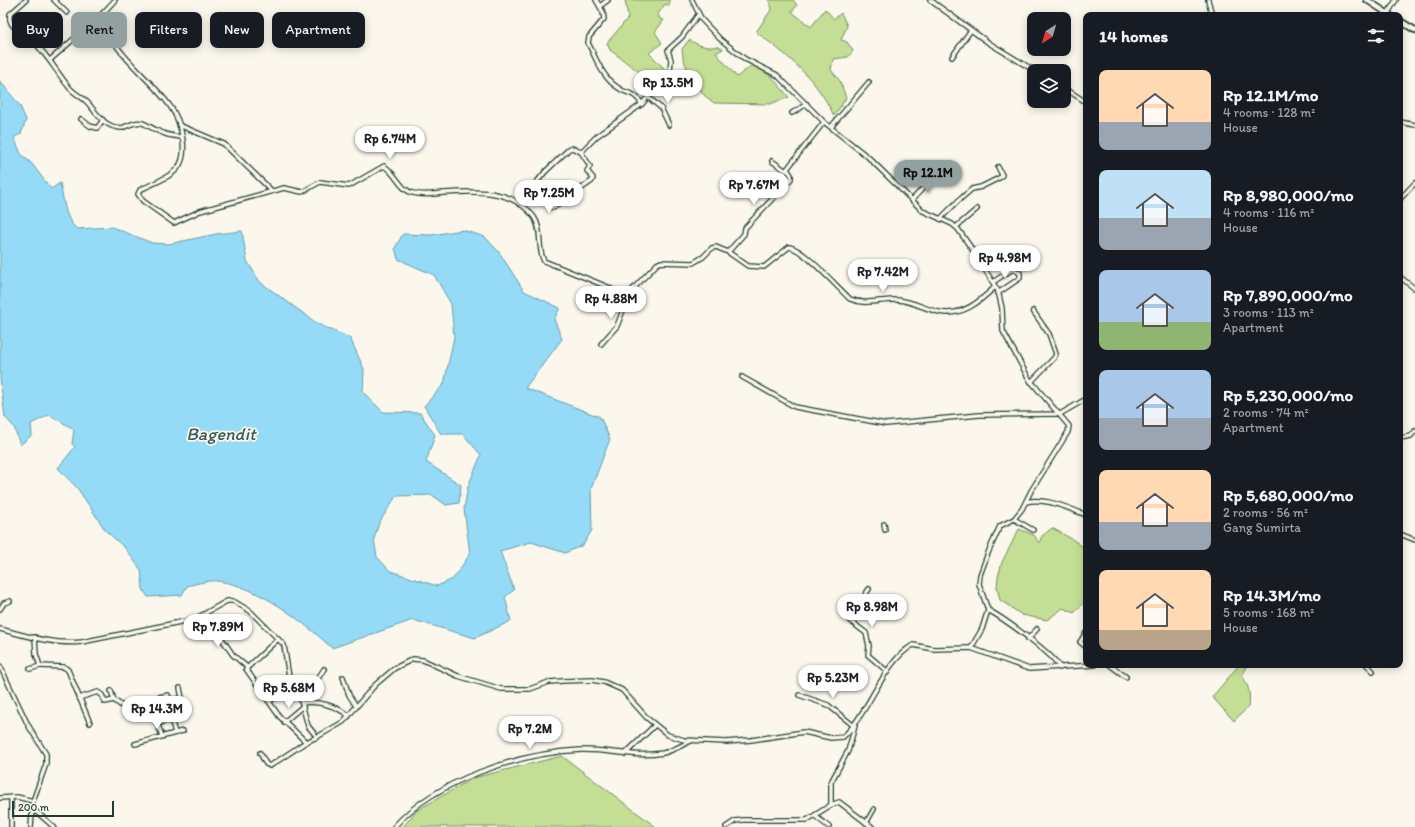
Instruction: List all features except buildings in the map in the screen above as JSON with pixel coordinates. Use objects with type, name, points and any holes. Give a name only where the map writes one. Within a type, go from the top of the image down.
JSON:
[{"type":"main road","points":[[1367,0],[1386,12]]},
{"type":"main road","points":[[1403,23],[1415,30]]},
{"type":"street","points":[[26,0],[10,14],[10,22],[18,31],[32,40],[50,60],[69,88],[87,102],[103,120],[112,126],[122,128],[135,122],[140,122],[162,133],[182,137]]},
{"type":"street","points":[[54,0],[67,13]]},
{"type":"street","points":[[104,12],[115,0]]},
{"type":"street","points":[[596,0],[603,12],[604,18],[588,39],[608,80],[620,89],[634,94],[642,104]]},
{"type":"street","points":[[600,6],[608,0]]},
{"type":"street","points":[[692,0],[698,15],[710,29],[737,53],[777,75],[824,122],[868,157],[923,211],[956,227],[993,282],[1002,308],[1003,331],[1031,382],[1060,414],[1069,426],[1069,429],[1022,510],[1014,519],[1000,526],[980,575],[980,586],[988,610],[1049,655],[1060,668]]},
{"type":"street","points":[[930,0],[971,30],[1027,66]]},
{"type":"street","points":[[1208,0],[1211,12]]},
{"type":"street","points":[[1390,12],[1396,0]]},
{"type":"street","points":[[581,152],[597,136],[642,104],[656,88],[671,78],[668,50],[682,37],[698,15]]},
{"type":"street","points":[[952,57],[971,30]]},
{"type":"street","points":[[50,60],[71,41]]},
{"type":"street","points":[[119,48],[138,72],[171,107],[179,125],[184,152],[181,164],[177,170],[140,190],[138,194],[143,201],[174,224],[200,211],[272,191],[288,188],[302,192],[322,182],[349,186],[384,166],[392,173],[404,189],[411,193],[425,195],[472,192],[496,193],[519,204],[530,213],[537,222],[541,237],[543,259],[561,269],[608,286],[627,300]]},
{"type":"street","points":[[831,128],[869,82]]},
{"type":"street","points":[[1071,92],[1083,100]]},
{"type":"street","points":[[648,97],[661,108],[669,125]]},
{"type":"street","points":[[792,113],[806,104]]},
{"type":"street","points":[[81,118],[90,126],[97,128],[103,120]]},
{"type":"street","points":[[787,169],[824,122]]},
{"type":"street","points":[[1403,123],[1415,125]]},
{"type":"street","points":[[179,125],[224,144],[272,191]]},
{"type":"street","points":[[519,204],[530,190],[545,172],[569,149],[572,148],[581,152],[590,166],[587,171],[593,178],[592,181],[553,208],[530,190]]},
{"type":"street","points":[[728,252],[744,234],[745,228],[791,179],[791,175],[787,169],[772,161]]},
{"type":"street","points":[[940,219],[958,200],[972,189],[981,187],[1000,177],[1002,175],[998,167]]},
{"type":"street","points":[[912,200],[932,178]]},
{"type":"street","points":[[1403,196],[1415,183]]},
{"type":"street","points":[[956,227],[977,209]]},
{"type":"street","points":[[601,344],[617,326],[632,290],[657,264],[662,262],[693,263],[703,257],[713,247],[728,252],[748,266],[764,268],[789,247],[797,249],[850,299],[857,302],[866,303],[897,300],[945,312],[968,309],[995,287]]},
{"type":"street","points":[[993,282],[1013,269],[1020,273],[1020,278],[998,293]]},
{"type":"street","points":[[1403,279],[1414,288]]},
{"type":"street","points":[[1031,382],[1056,354],[1049,334],[1033,311]]},
{"type":"street","points":[[742,377],[795,407],[886,424],[979,415],[1060,414],[1083,401]]},
{"type":"street","points":[[1403,437],[1411,436],[1415,431]]},
{"type":"street","points":[[1025,503],[1034,500],[1083,514]]},
{"type":"street","points":[[1014,519],[1033,530]]},
{"type":"street","points":[[884,524],[885,530]]},
{"type":"street","points":[[1403,535],[1415,540]]},
{"type":"street","points":[[869,589],[849,620],[866,633],[869,646],[868,655],[888,672]]},
{"type":"street","points":[[0,609],[2,603],[10,601]]},
{"type":"street","points":[[0,629],[70,643],[82,642],[195,619],[227,601],[233,601],[250,611],[284,645],[289,677],[300,697],[308,726],[317,737]]},
{"type":"street","points":[[971,648],[982,629],[988,610]]},
{"type":"street","points":[[205,614],[233,656],[247,667],[247,670],[284,722],[306,742]]},
{"type":"street","points":[[1028,639],[1037,629]]},
{"type":"street","points":[[35,637],[36,654],[40,666]]},
{"type":"street","points":[[247,667],[278,639]]},
{"type":"street","points":[[830,804],[831,782],[848,751],[855,726],[878,684],[913,645],[934,648],[971,648],[1029,669],[1083,666]]},
{"type":"street","points":[[260,753],[266,764],[270,766],[306,742],[343,722],[375,685],[395,668],[413,659],[423,660],[458,676],[501,689],[530,689],[549,682],[569,680],[592,680],[604,682],[622,690],[656,726],[668,735],[679,739],[726,742],[804,732],[831,738],[842,738],[855,726]]},
{"type":"street","points":[[0,666],[28,726],[46,754],[46,764],[33,801],[31,827]]},
{"type":"street","points":[[30,669],[40,666],[66,668],[90,723]]},
{"type":"street","points":[[1114,668],[1126,677]]},
{"type":"street","points":[[1370,668],[1373,671]]},
{"type":"street","points":[[300,697],[310,691],[324,669]]},
{"type":"street","points":[[343,677],[349,695],[356,706]]},
{"type":"street","points":[[270,702],[293,686]]},
{"type":"street","points":[[170,701],[182,698],[180,688]]},
{"type":"street","points":[[111,690],[114,700],[122,706],[166,695],[172,707],[170,714],[175,733]]},
{"type":"street","points":[[80,698],[98,692],[102,695],[104,702],[114,700]]},
{"type":"street","points":[[799,695],[828,705],[855,726]]},
{"type":"street","points":[[284,722],[302,704],[319,703],[340,709],[349,716]]},
{"type":"street","points":[[155,717],[162,736]]},
{"type":"street","points":[[158,724],[171,719]]},
{"type":"street","points":[[625,754],[656,726]]},
{"type":"street","points":[[135,744],[183,731]]},
{"type":"street","points":[[679,739],[682,745]]},
{"type":"street","points":[[394,827],[416,807],[469,775],[487,769],[533,758],[581,750],[625,754],[664,753],[692,740]]},
{"type":"street","points":[[0,798],[17,796],[33,801]]},
{"type":"street","points":[[11,797],[11,827]]},
{"type":"street","points":[[726,827],[741,820],[807,820],[815,816],[830,804],[840,802],[872,827]]},
{"type":"street","points":[[33,809],[54,827]]},
{"type":"street","points":[[866,823],[874,809]]},
{"type":"street","points":[[815,816],[824,825],[829,827]]},
{"type":"green space","points":[[625,0],[670,0],[669,6],[665,4],[658,14],[660,19],[664,20],[655,32],[662,43],[649,53],[666,70],[670,70],[670,80],[659,87],[610,50],[607,43],[628,18]]},
{"type":"green space","points":[[769,0],[793,0],[797,5],[792,12],[811,27],[825,9],[834,19],[841,13],[847,26],[841,40],[847,42],[853,51],[848,57],[833,59],[831,70],[840,81],[846,98],[834,116],[819,90],[810,79],[790,59],[756,32],[771,10]]},
{"type":"green space","points":[[689,40],[703,46],[717,46],[723,49],[716,53],[737,77],[752,65],[771,76],[789,97],[770,104],[714,103],[704,95],[690,76],[683,58],[682,49]]},
{"type":"green space","points":[[1052,528],[1083,547],[1083,604],[1074,613],[1063,608],[1047,620],[1022,615],[1000,600],[997,588],[1002,562],[1019,529],[1034,535],[1039,543],[1042,536]]},
{"type":"green space","points":[[1236,668],[1246,668],[1242,676],[1248,686],[1250,699],[1248,707],[1234,721],[1212,697]]},
{"type":"green space","points":[[562,756],[656,827],[403,827],[416,811],[473,778]]},
{"type":"water","name":"Bagendit","points":[[0,81],[20,106],[26,120],[21,134],[14,137],[21,154],[32,164],[51,189],[60,183],[67,214],[77,229],[112,227],[152,243],[169,244],[216,234],[242,231],[247,261],[260,282],[318,324],[350,338],[364,369],[363,392],[383,412],[420,413],[435,435],[426,462],[461,485],[459,503],[446,505],[432,495],[396,496],[379,523],[374,539],[377,557],[390,571],[437,586],[453,579],[470,554],[464,509],[468,486],[481,455],[463,434],[441,434],[424,406],[444,384],[454,337],[451,304],[434,275],[398,259],[395,248],[403,234],[431,235],[463,230],[485,237],[499,252],[524,291],[560,308],[554,319],[562,339],[525,388],[600,417],[610,439],[591,489],[592,530],[583,545],[565,553],[531,542],[500,551],[514,590],[505,597],[511,621],[475,638],[413,620],[332,648],[307,626],[279,606],[264,597],[233,584],[217,581],[206,582],[187,586],[182,595],[148,597],[143,589],[141,570],[125,548],[106,531],[78,489],[58,468],[75,447],[72,444],[74,429],[49,415],[31,424],[32,435],[20,445],[14,427],[5,417],[0,378]]}]
